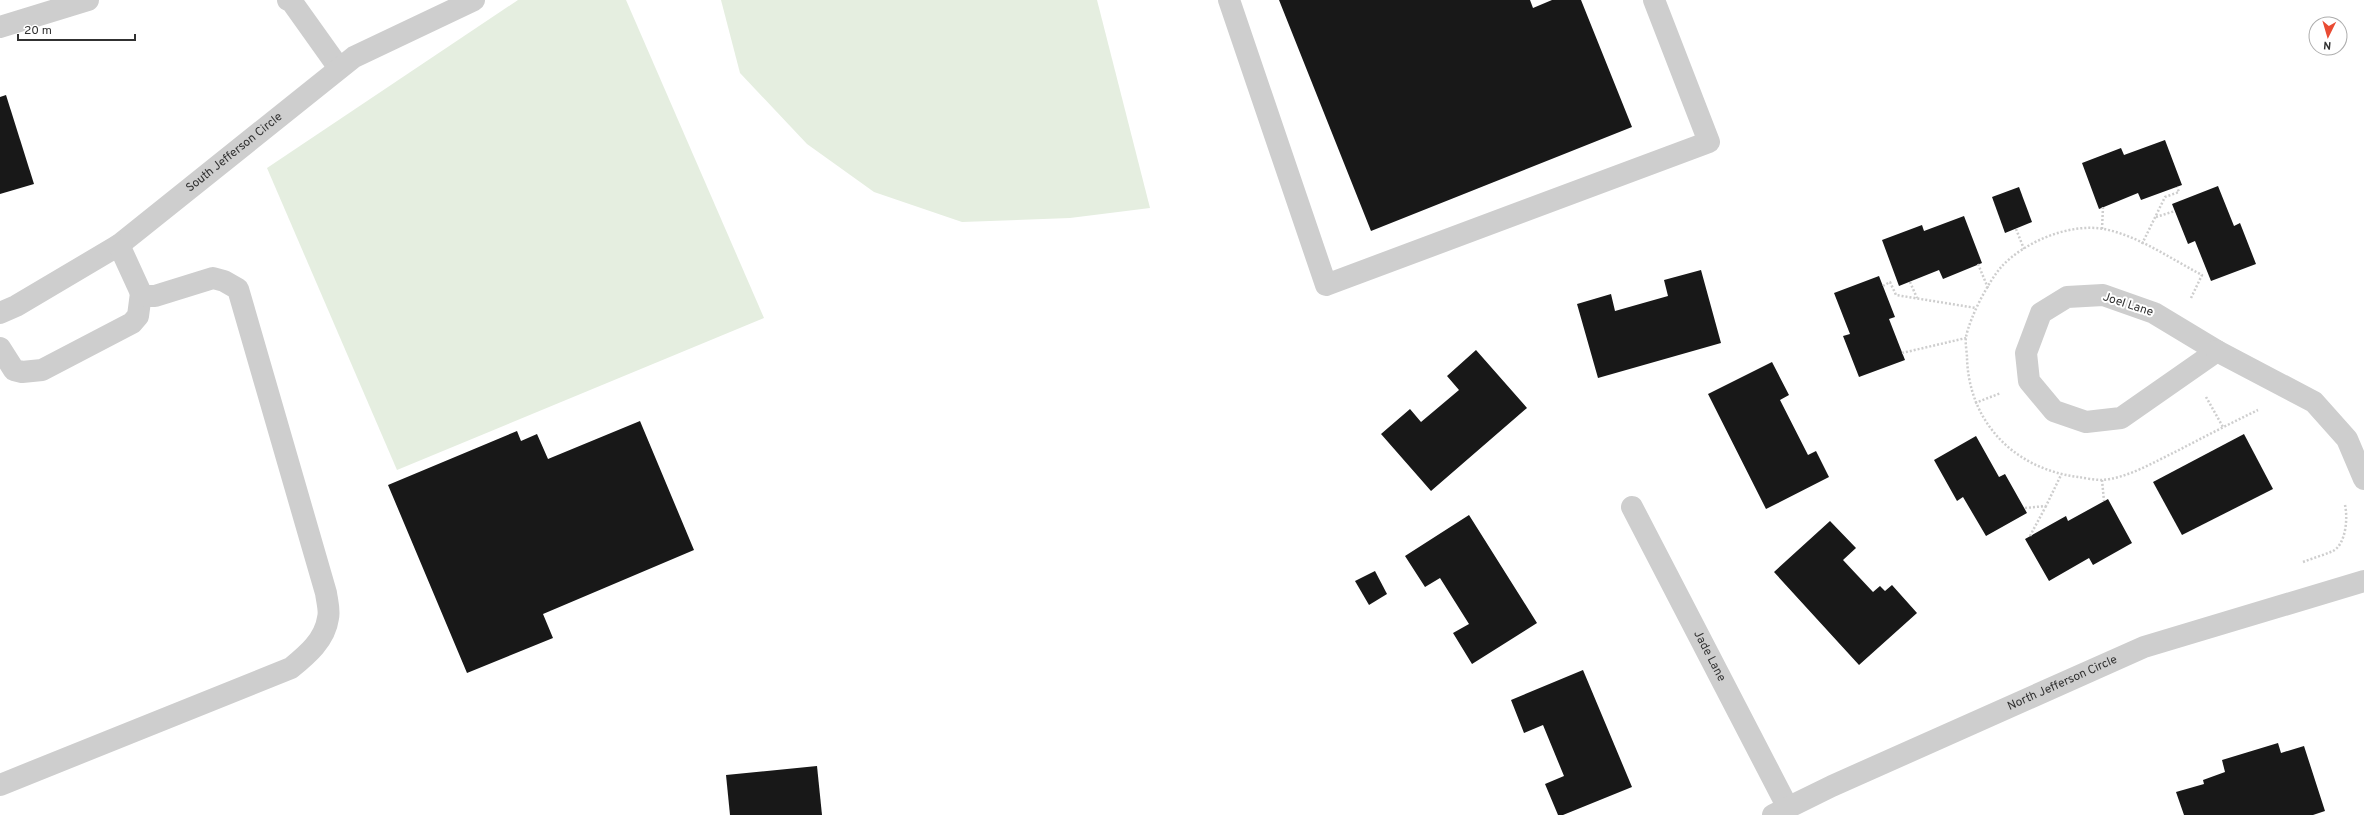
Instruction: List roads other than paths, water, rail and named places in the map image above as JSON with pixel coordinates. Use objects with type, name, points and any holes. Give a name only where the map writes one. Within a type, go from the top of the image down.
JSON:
[{"type":"street","points":[[0,27],[88,0]]},
{"type":"street","points":[[288,0],[292,2],[339,68]]},
{"type":"street","name":"South Jefferson Circle","points":[[0,312],[16,306],[120,244],[354,57],[474,0]]},
{"type":"street","points":[[1229,0],[1326,285],[1709,142],[1654,0]]},
{"type":"street","points":[[0,348],[14,370],[22,372],[42,370],[132,323],[138,316],[141,293],[120,244]]},
{"type":"street","points":[[0,784],[291,668],[310,653],[321,638],[328,618],[326,593],[238,289],[213,278],[155,296],[146,296],[141,293]]},
{"type":"street","name":"Joel Lane","points":[[2217,351],[2121,418],[2086,422],[2054,411],[2029,381],[2026,354],[2041,313],[2067,297],[2103,295],[2154,313],[2217,351],[2314,402],[2347,439],[2364,479]]},
{"type":"street","name":"Jade Lane","points":[[1632,507],[1780,811]]},
{"type":"street","name":"North Jefferson Circle","points":[[1780,811],[2144,647],[2364,581]]}]
